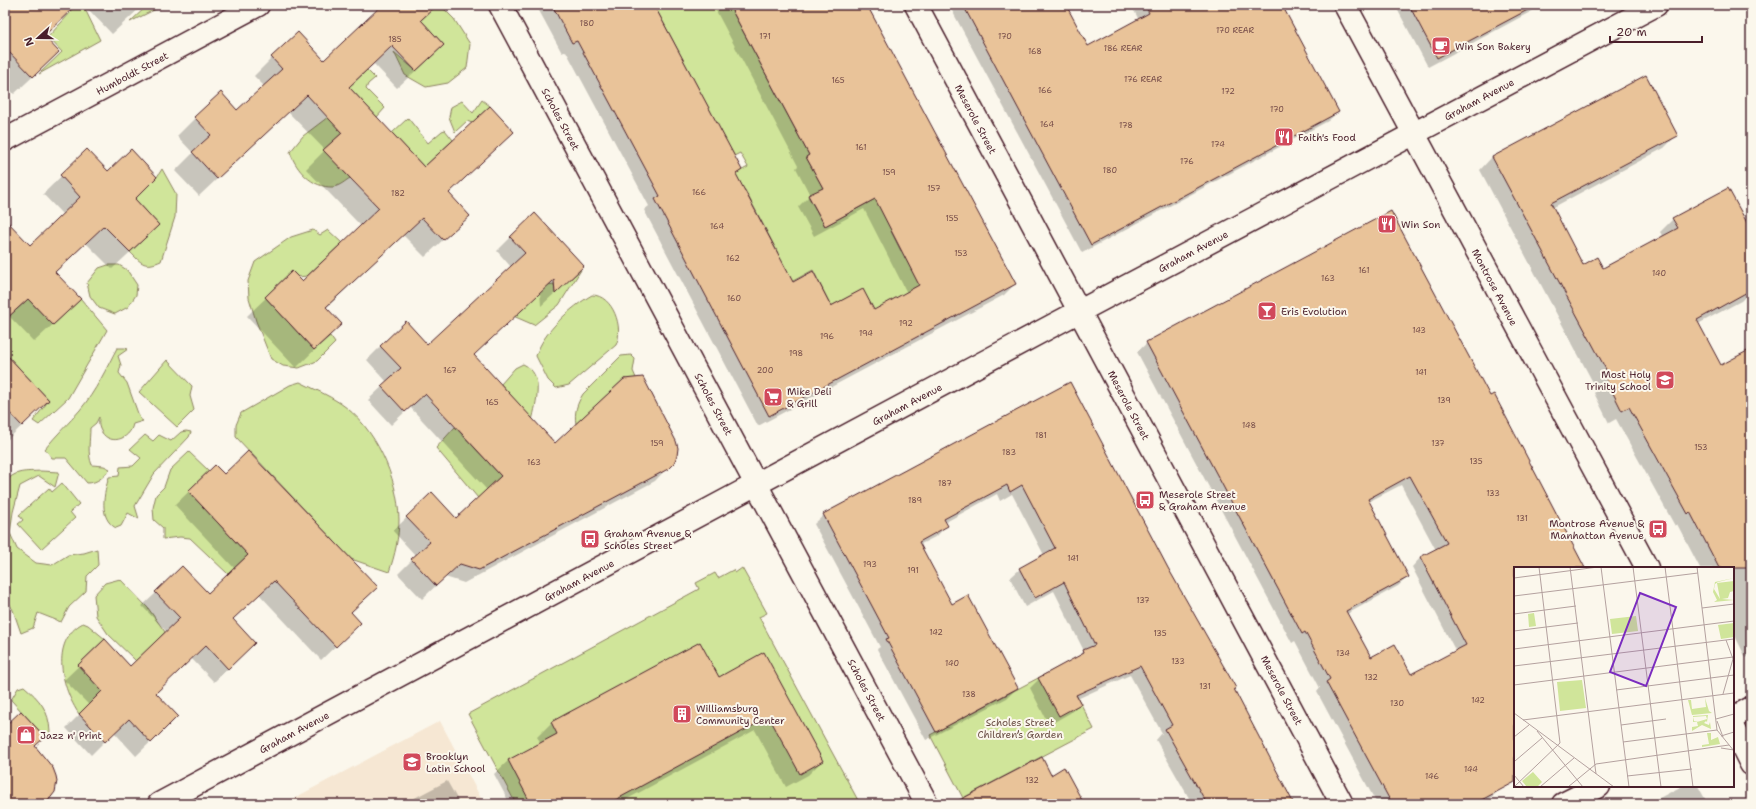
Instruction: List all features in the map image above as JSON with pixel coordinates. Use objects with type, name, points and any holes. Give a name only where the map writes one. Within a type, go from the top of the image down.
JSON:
[{"type":"street","name":"Humboldt Street","points":[[5,140],[258,5]]},
{"type":"street","name":"Scholes Street","points":[[500,5],[758,484],[927,804]]},
{"type":"street","name":"Meserole Street","points":[[916,5],[1342,804]]},
{"type":"street","name":"Montrose Avenue","points":[[1345,5],[1646,567]]},
{"type":"street","name":"Graham Avenue","points":[[159,804],[1413,133],[1656,5]]},
{"type":"street","points":[[1734,717],[1751,708]]},
{"type":"street","points":[[1734,730],[1751,764]]},
{"type":"street","points":[[1564,804],[1597,787]]},
{"type":"shaded area","name":"Brooklyn Latin School","points":[[440,721],[484,804],[283,804]]},
{"type":"green space","points":[[65,5],[83,5],[100,40],[39,74],[62,52],[48,37],[71,12]]},
{"type":"green space","points":[[148,5],[164,5],[130,22]]},
{"type":"green space","points":[[437,5],[440,5],[454,19],[470,44],[467,68],[448,83],[426,87],[405,75],[394,52],[416,71],[444,45],[421,20]]},
{"type":"green space","points":[[654,5],[729,5],[809,155],[806,157],[823,188],[808,196],[825,226],[903,184],[920,216],[891,231],[901,251],[933,234],[940,285],[878,318],[863,290],[831,306],[813,270],[775,291],[760,262],[778,253],[745,190],[731,176],[748,167],[740,153],[734,156]]},
{"type":"green space","points":[[367,70],[375,78],[368,84],[366,89],[385,108],[377,117],[349,87]]},
{"type":"green space","points":[[482,100],[490,106],[472,123],[467,121],[455,132],[449,117],[451,107],[462,101],[473,113]]},
{"type":"green space","points":[[328,117],[342,133],[324,150],[350,178],[340,185],[333,187],[325,187],[306,177],[296,165],[290,152],[303,136]]},
{"type":"green space","points":[[408,118],[428,143],[445,130],[453,140],[424,167],[392,133]]},
{"type":"green space","points":[[162,169],[176,194],[175,217],[161,261],[151,264],[144,264],[130,252],[159,225],[135,199],[157,177]]},
{"type":"green space","points":[[313,230],[320,235],[328,230],[342,243],[307,276],[298,277],[292,271],[265,297],[314,350],[330,336],[335,343],[317,361],[299,368],[283,366],[271,359],[256,321],[249,298],[248,281],[255,262],[291,237]]},
{"type":"green space","points":[[108,265],[119,265],[127,270],[137,285],[136,295],[128,307],[115,314],[99,308],[90,296],[87,283],[99,268]]},
{"type":"green space","points":[[581,270],[559,305],[534,325],[511,315],[541,286],[554,284],[555,292]]},
{"type":"green space","points":[[592,295],[599,296],[606,300],[615,314],[619,330],[616,345],[569,385],[556,388],[548,380],[536,356],[551,329],[575,306]]},
{"type":"green space","points":[[28,299],[53,325],[81,299],[107,330],[68,398],[39,425],[33,421],[49,400],[5,353],[5,320]]},
{"type":"green space","points":[[117,348],[128,349],[118,356],[121,365],[119,373],[127,383],[140,419],[143,421],[133,424],[128,434],[113,440],[104,435],[100,429],[99,417],[96,423],[90,428],[90,460],[92,465],[104,466],[110,469],[97,481],[87,483],[66,458],[52,458],[45,449],[86,403]]},
{"type":"green space","points":[[631,355],[635,359],[633,371],[636,378],[630,383],[625,378],[576,424],[576,408],[583,394],[621,356]]},
{"type":"green space","points":[[167,360],[192,386],[190,396],[194,410],[177,427],[139,392]]},
{"type":"green space","points":[[523,364],[530,369],[537,381],[537,397],[532,421],[501,384],[515,368]]},
{"type":"green space","points":[[300,382],[335,400],[353,413],[374,439],[382,454],[394,487],[398,503],[399,519],[396,546],[389,572],[351,559],[236,437],[236,425],[241,413],[290,385]]},
{"type":"green space","points":[[455,427],[501,476],[478,498],[436,448]]},
{"type":"green space","points":[[181,432],[191,432],[189,437],[154,474],[135,506],[139,519],[128,513],[121,526],[116,528],[110,524],[105,512],[105,490],[109,477],[119,476],[120,467],[133,466],[141,458],[130,449],[145,435],[153,441],[159,435],[171,441]]},
{"type":"green space","points":[[189,452],[209,471],[188,491],[248,555],[228,574],[190,538],[180,537],[163,539],[163,528],[154,520],[153,508],[156,495],[164,487],[170,470]]},
{"type":"green space","points":[[25,472],[59,472],[55,487],[39,476],[20,486],[13,512],[10,533],[17,549],[36,563],[52,565],[68,555],[84,553],[97,549],[98,565],[87,576],[86,591],[69,607],[61,622],[38,613],[33,628],[21,633],[13,610],[5,596],[5,482],[13,475]]},
{"type":"green space","points":[[62,483],[79,504],[70,512],[75,518],[41,549],[18,524],[23,520],[19,515],[49,488],[52,492]]},
{"type":"green space","points":[[742,568],[767,613],[759,617],[860,804],[516,804],[468,714],[699,589],[696,583],[715,573],[718,578],[733,570],[735,573]]},
{"type":"green space","points":[[120,579],[148,608],[165,632],[136,661],[108,634],[96,616],[94,595],[105,583]]},
{"type":"green space","points":[[83,623],[88,625],[105,639],[78,665],[102,691],[79,714],[73,704],[64,679],[62,653],[66,641],[72,631]]},
{"type":"green space","name":"Scholes Street Children’s Garden","points":[[1061,666],[1094,729],[963,798],[930,735]]},
{"type":"green space","points":[[24,686],[35,696],[46,711],[50,732],[45,737],[11,700],[18,688]]},
{"type":"building","points":[[5,5],[76,5],[44,36],[59,52],[33,77],[5,48]]},
{"type":"building","points":[[382,5],[437,5],[421,20],[444,45],[416,71],[392,46],[349,87],[424,167],[490,106],[514,132],[449,193],[470,216],[443,240],[422,218],[326,307],[342,324],[314,350],[265,297],[292,271],[302,281],[379,208],[323,150],[342,133],[307,95],[217,179],[192,152],[211,135],[194,117],[221,92],[237,110],[282,69],[271,57],[298,32],[324,60]]},
{"type":"building","points":[[552,5],[654,5],[742,170],[736,174],[793,282],[813,271],[831,306],[863,289],[874,310],[919,285],[875,199],[825,226],[808,195],[823,188],[806,157],[809,155],[729,5],[867,5],[1016,284],[769,416],[655,199],[660,196],[577,41],[572,43]]},
{"type":"building","points":[[963,5],[1066,5],[1088,46],[1149,13],[1145,5],[1282,5],[1339,112],[1091,245]]},
{"type":"building","points":[[1409,5],[1537,5],[1437,58]]},
{"type":"building","points":[[1646,75],[1678,136],[1551,203],[1583,265],[1597,257],[1603,268],[1678,228],[1672,218],[1728,188],[1751,230],[1751,290],[1697,320],[1721,365],[1751,349],[1751,568],[1718,567],[1690,512],[1688,514],[1629,407],[1622,411],[1606,379],[1610,377],[1492,157]]},
{"type":"building","points":[[87,149],[108,171],[131,149],[157,177],[135,199],[159,225],[130,252],[104,226],[55,272],[81,299],[53,325],[28,299],[5,320],[5,219],[30,245],[80,197],[60,175]]},
{"type":"building","points":[[1391,211],[1490,396],[1494,394],[1584,567],[1514,567],[1514,783],[1474,804],[1392,804],[1326,682],[1330,679],[1305,632],[1302,634],[1146,342]],"holes":[[[1410,476],[1447,543],[1420,557],[1466,645],[1411,674],[1395,644],[1371,657],[1346,611],[1409,577],[1368,499]]]},
{"type":"building","points":[[535,213],[584,266],[555,294],[554,280],[474,355],[555,443],[624,379],[643,377],[676,441],[678,448],[677,456],[674,463],[668,469],[479,570],[460,564],[436,586],[411,559],[430,542],[406,517],[432,492],[456,518],[501,476],[425,394],[405,412],[381,386],[401,368],[380,346],[406,321],[427,344],[525,253],[510,237]]},
{"type":"building","points":[[5,353],[49,400],[22,426],[5,408]]},
{"type":"building","points":[[1070,382],[1168,568],[1236,688],[1234,689],[1294,804],[1207,804],[1165,729],[1172,725],[1140,666],[1076,695],[1081,704],[1059,716],[1038,678],[1084,653],[1083,650],[1095,645],[1064,582],[1035,598],[1019,568],[1055,548],[1022,485],[1010,492],[1007,485],[944,519],[948,526],[919,542],[952,604],[968,595],[1018,688],[936,732],[886,639],[889,638],[823,514]]},
{"type":"building","points":[[248,451],[378,587],[351,612],[361,623],[336,647],[274,581],[233,619],[255,643],[228,669],[206,645],[156,693],[178,716],[151,743],[129,719],[105,742],[79,714],[102,691],[78,665],[105,639],[130,666],[180,618],[155,592],[182,566],[208,593],[248,555],[188,491],[215,465],[224,474]]},
{"type":"building","name":"Williamsburg Community Center","points":[[700,642],[719,677],[764,652],[823,761],[800,774],[769,717],[608,804],[531,804],[508,760],[557,734],[551,722]]},
{"type":"building","points":[[21,711],[45,737],[35,746],[53,768],[56,776],[57,781],[55,792],[48,801],[42,804],[5,804],[5,726]]},
{"type":"building","points":[[1042,757],[1051,775],[1064,767],[1084,804],[952,804]]},
{"type":"place","name":"Win Son Bakery","points":[[1441,46]]},
{"type":"place","name":"Faith's Food","points":[[1284,137]]},
{"type":"place","name":"Win Son","points":[[1387,224]]},
{"type":"place","name":"Eris Evolution","points":[[1267,311]]},
{"type":"place","name":"Most Holy Trinity School","points":[[1665,380]]},
{"type":"place","name":"Mike Deli & Grill","points":[[773,397]]},
{"type":"place","name":"Meserole Street & Graham Avenue","points":[[1145,500]]},
{"type":"place","name":"Montrose Avenue & Manhattan Avenue","points":[[1658,529]]},
{"type":"place","name":"Graham Avenue & Scholes Street","points":[[590,539]]},
{"type":"place","name":"Williamsburg Community Center","points":[[682,714]]},
{"type":"place","name":"Jazz n' Print","points":[[26,735]]},
{"type":"place","name":"Brooklyn Latin School","points":[[412,762]]}]
